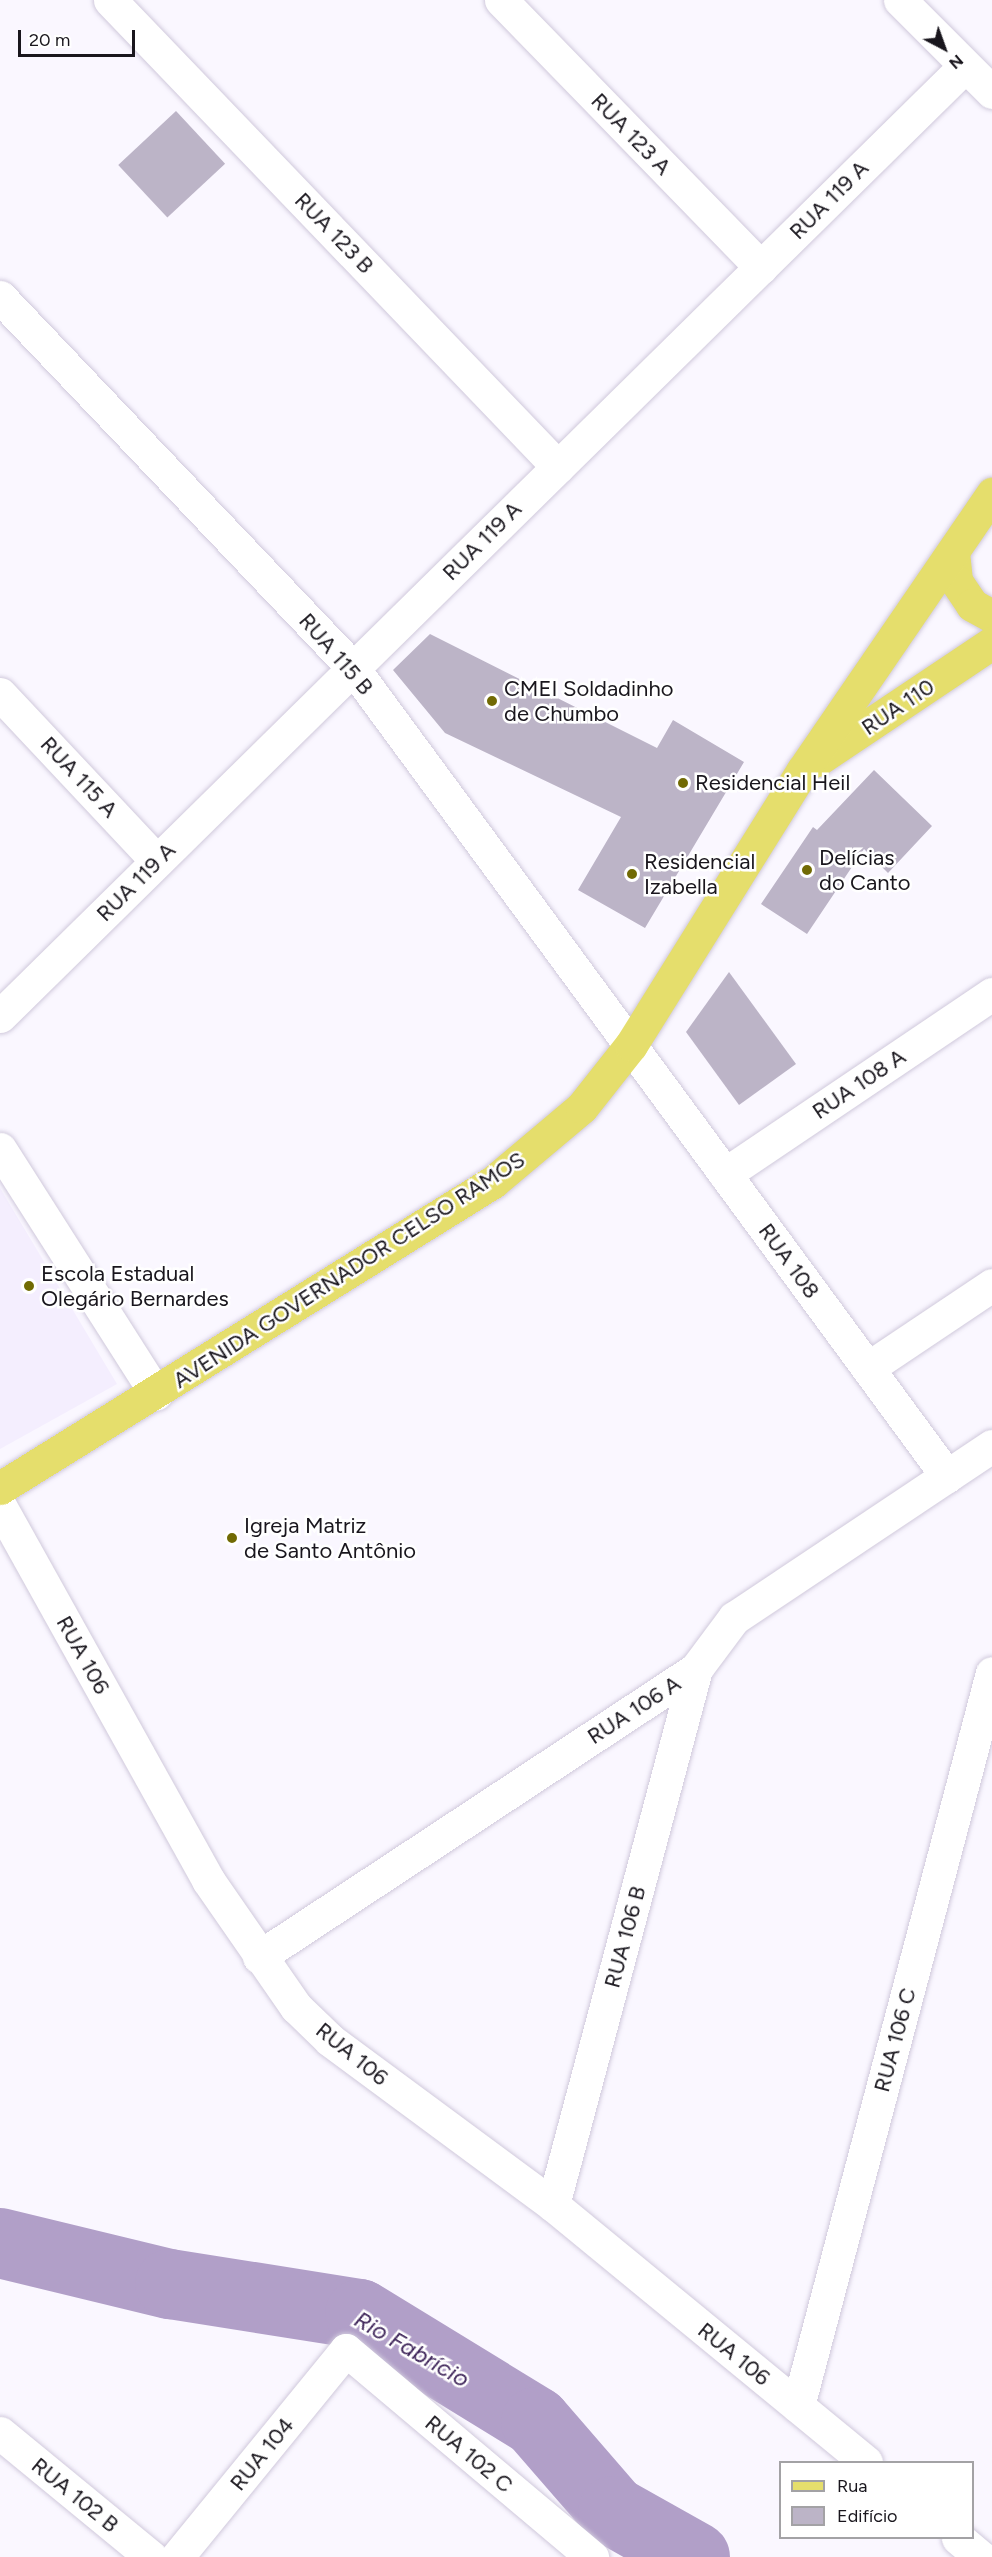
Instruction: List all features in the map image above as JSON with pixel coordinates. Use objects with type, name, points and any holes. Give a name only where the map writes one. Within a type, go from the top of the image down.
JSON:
[{"type":"main road","name":"AVENIDA GOVERNADOR CELSO RAMOS","points":[[0,1488],[156,1394],[520,1162],[582,1107],[631,1045],[803,770],[992,494]]},
{"type":"main road","points":[[953,552],[956,581],[972,605],[992,616]]},
{"type":"main road","name":"RUA 110","points":[[803,770],[992,643]]},
{"type":"street","name":"RUA 123 B","points":[[110,0],[558,467]]},
{"type":"street","name":"RUA 123 A","points":[[501,0],[761,267]]},
{"type":"street","points":[[900,0],[992,92]]},
{"type":"street","name":"RUA 119 A","points":[[0,1016],[965,66]]},
{"type":"street","name":"RUA 115 B","points":[[0,297],[353,668],[631,1045]]},
{"type":"street","name":"RUA 115 A","points":[[0,694],[157,861]]},
{"type":"street","name":"RUA 108 A","points":[[725,1174],[992,994]]},
{"type":"street","name":"RUA 108","points":[[631,1045],[947,1476]]},
{"type":"street","points":[[0,1149],[156,1394]]},
{"type":"street","points":[[868,1368],[992,1285]]},
{"type":"street","name":"RUA 106 A","points":[[259,1957],[696,1669],[734,1618],[992,1446]]},
{"type":"street","name":"RUA 106","points":[[0,1506],[208,1880],[259,1957],[330,2040],[553,2205],[864,2461]]},
{"type":"street","name":"RUA 106 B","points":[[553,2205],[696,1669]]},
{"type":"street","name":"RUA 106 C","points":[[798,2406],[992,1673]]},
{"type":"street","name":"RUA 104","points":[[177,2557],[346,2350]]},
{"type":"street","name":"RUA 102 C","points":[[346,2350],[592,2557]]},
{"type":"street","name":"RUA 102 B","points":[[0,2433],[151,2557]]},
{"type":"street","points":[[959,2539],[981,2557]]},
{"type":"shaded area","name":"Escola Estadual Olegário Bernardes","points":[[0,1188],[117,1384],[0,1449]]},
{"type":"building","points":[[176,111],[225,164],[167,218],[118,165]]},
{"type":"building","points":[[430,634],[657,748],[673,720],[744,762],[645,928],[578,890],[621,817],[445,733],[393,670]]},
{"type":"building","points":[[874,770],[932,826],[888,873],[864,849],[807,934],[761,904],[813,827],[817,830]]},
{"type":"building","points":[[729,972],[796,1064],[739,1105],[686,1032]]},
{"type":"waterway","name":"Rio Fabrício","points":[[0,2243],[170,2284],[360,2314],[536,2422],[613,2511],[695,2557]]},
{"type":"place","name":"CMEI Soldadinho de Chumbo","points":[[492,701]]},
{"type":"place","name":"Residencial Heil","points":[[683,783]]},
{"type":"place","name":"Delícias do Canto","points":[[807,870]]},
{"type":"place","name":"Residencial Izabella","points":[[632,874]]},
{"type":"place","name":"Escola Estadual Olegário Bernardes","points":[[29,1286]]},
{"type":"place","name":"Igreja Matriz de Santo Antônio","points":[[232,1538]]}]
